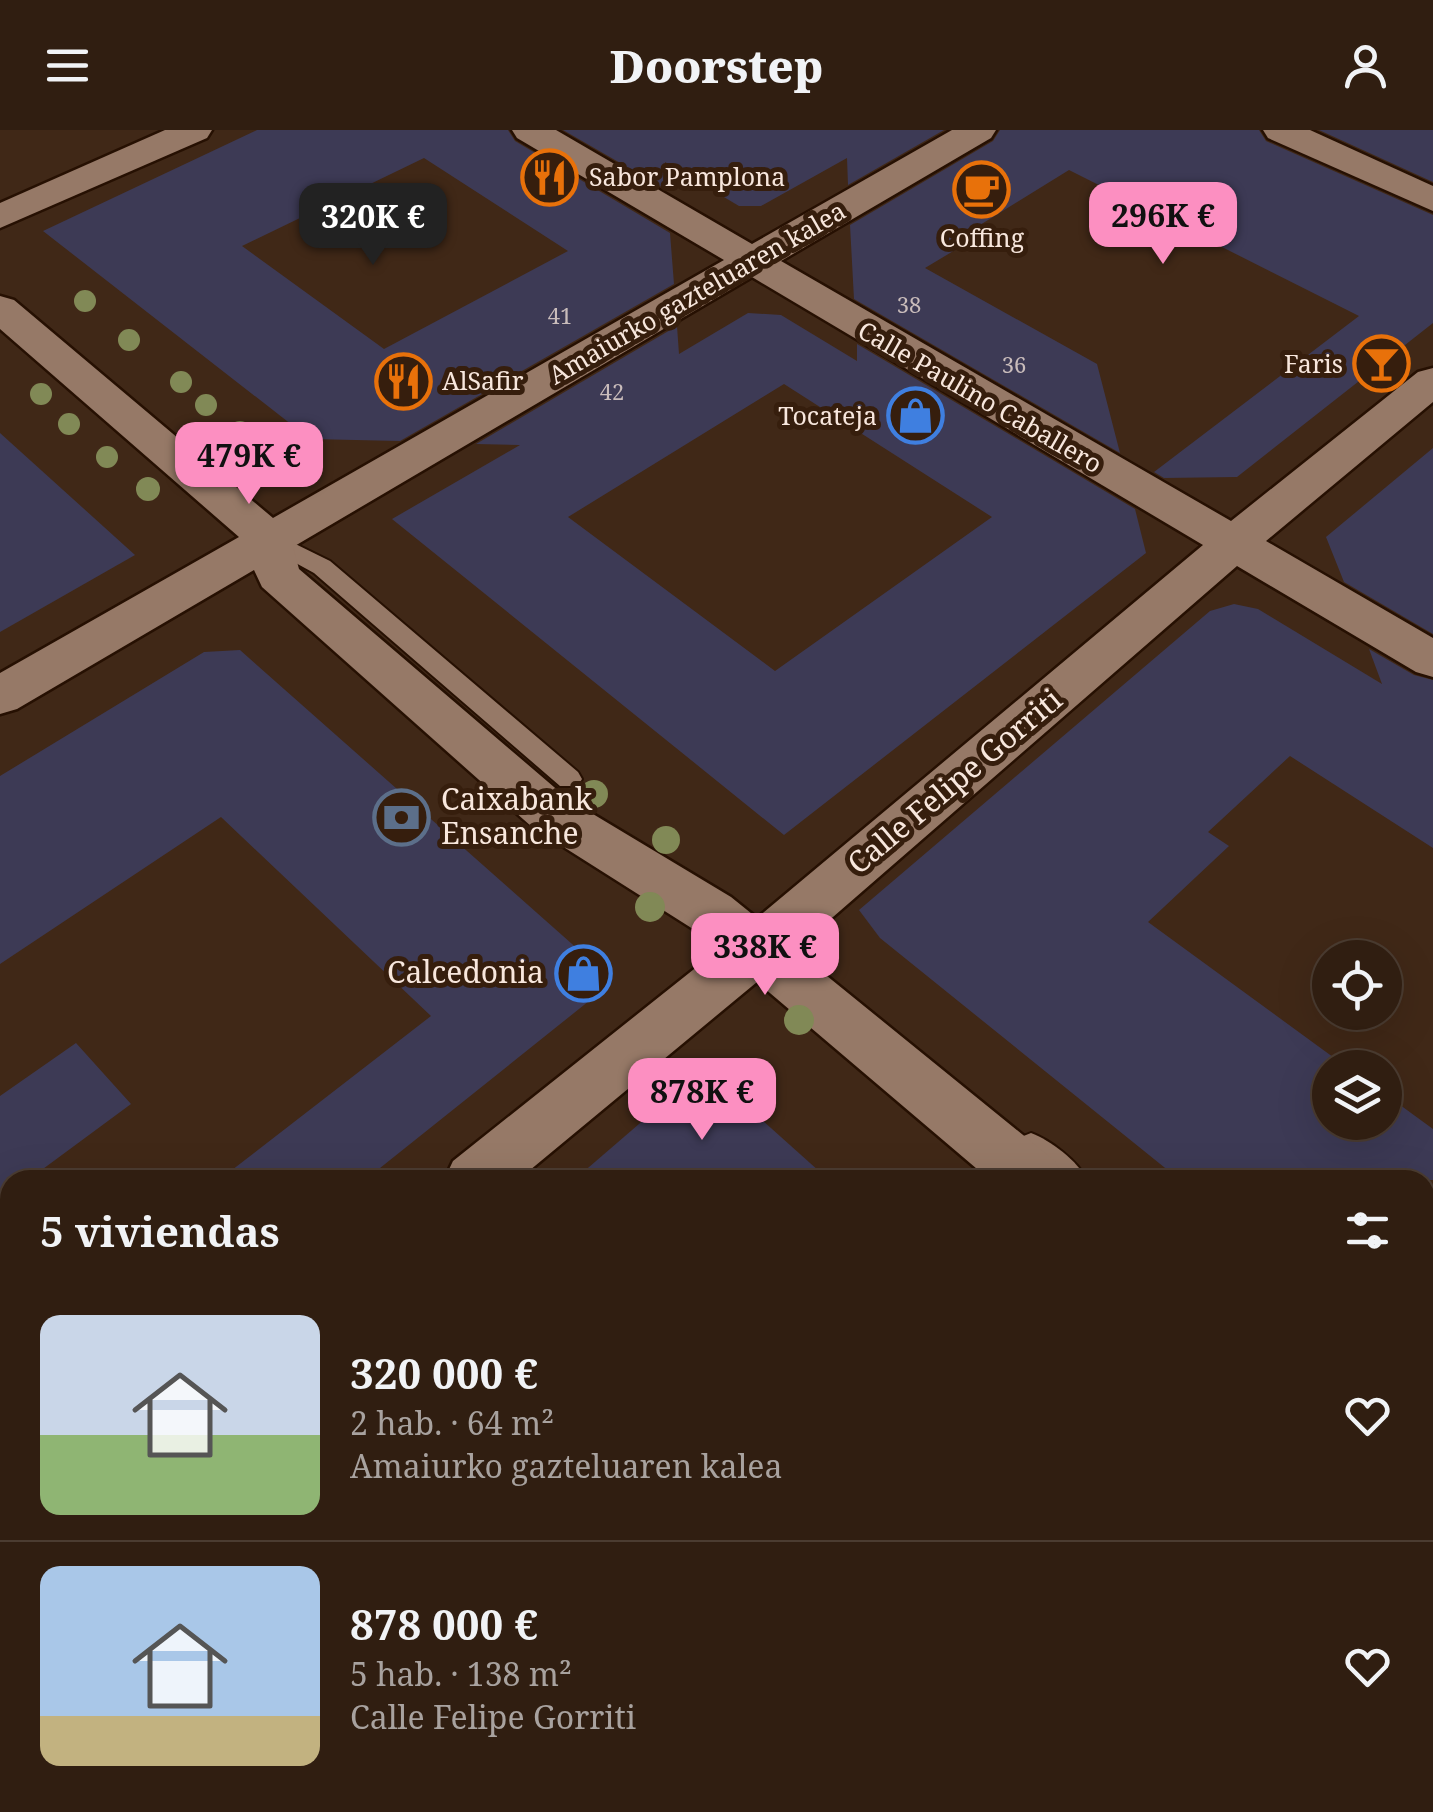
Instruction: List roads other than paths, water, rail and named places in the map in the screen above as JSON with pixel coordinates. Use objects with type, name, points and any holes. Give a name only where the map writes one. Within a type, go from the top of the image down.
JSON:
[{"type":"street","points":[[0,217],[194,130]]},
{"type":"street","name":"Calle Paulino Caballero","points":[[530,130],[1433,660]]},
{"type":"street","name":"Amaiurko gazteluaren kalea","points":[[0,696],[978,130]]},
{"type":"street","points":[[1282,130],[1433,200]]},
{"type":"street","points":[[0,308],[269,539],[278,576],[536,800],[764,944],[1023,1170]]},
{"type":"street","name":"Calle Felipe Gorriti","points":[[486,1170],[764,944],[1233,545],[1433,382]]},
{"type":"lane","points":[[269,539],[322,567],[569,779]]},
{"type":"lane","points":[[764,944],[1059,1170]]},
{"type":"place","name":"Sabor Pamplona","points":[[550,177]]},
{"type":"place","name":"Coffing","points":[[982,189]]},
{"type":"place","name":"Faris","points":[[1382,364]]},
{"type":"place","name":"AlSafir","points":[[403,381]]},
{"type":"place","name":"Tocateja","points":[[916,416]]},
{"type":"place","name":"Caixabank Ensanche","points":[[402,817]]},
{"type":"place","name":"Calcedonia","points":[[583,973]]}]
